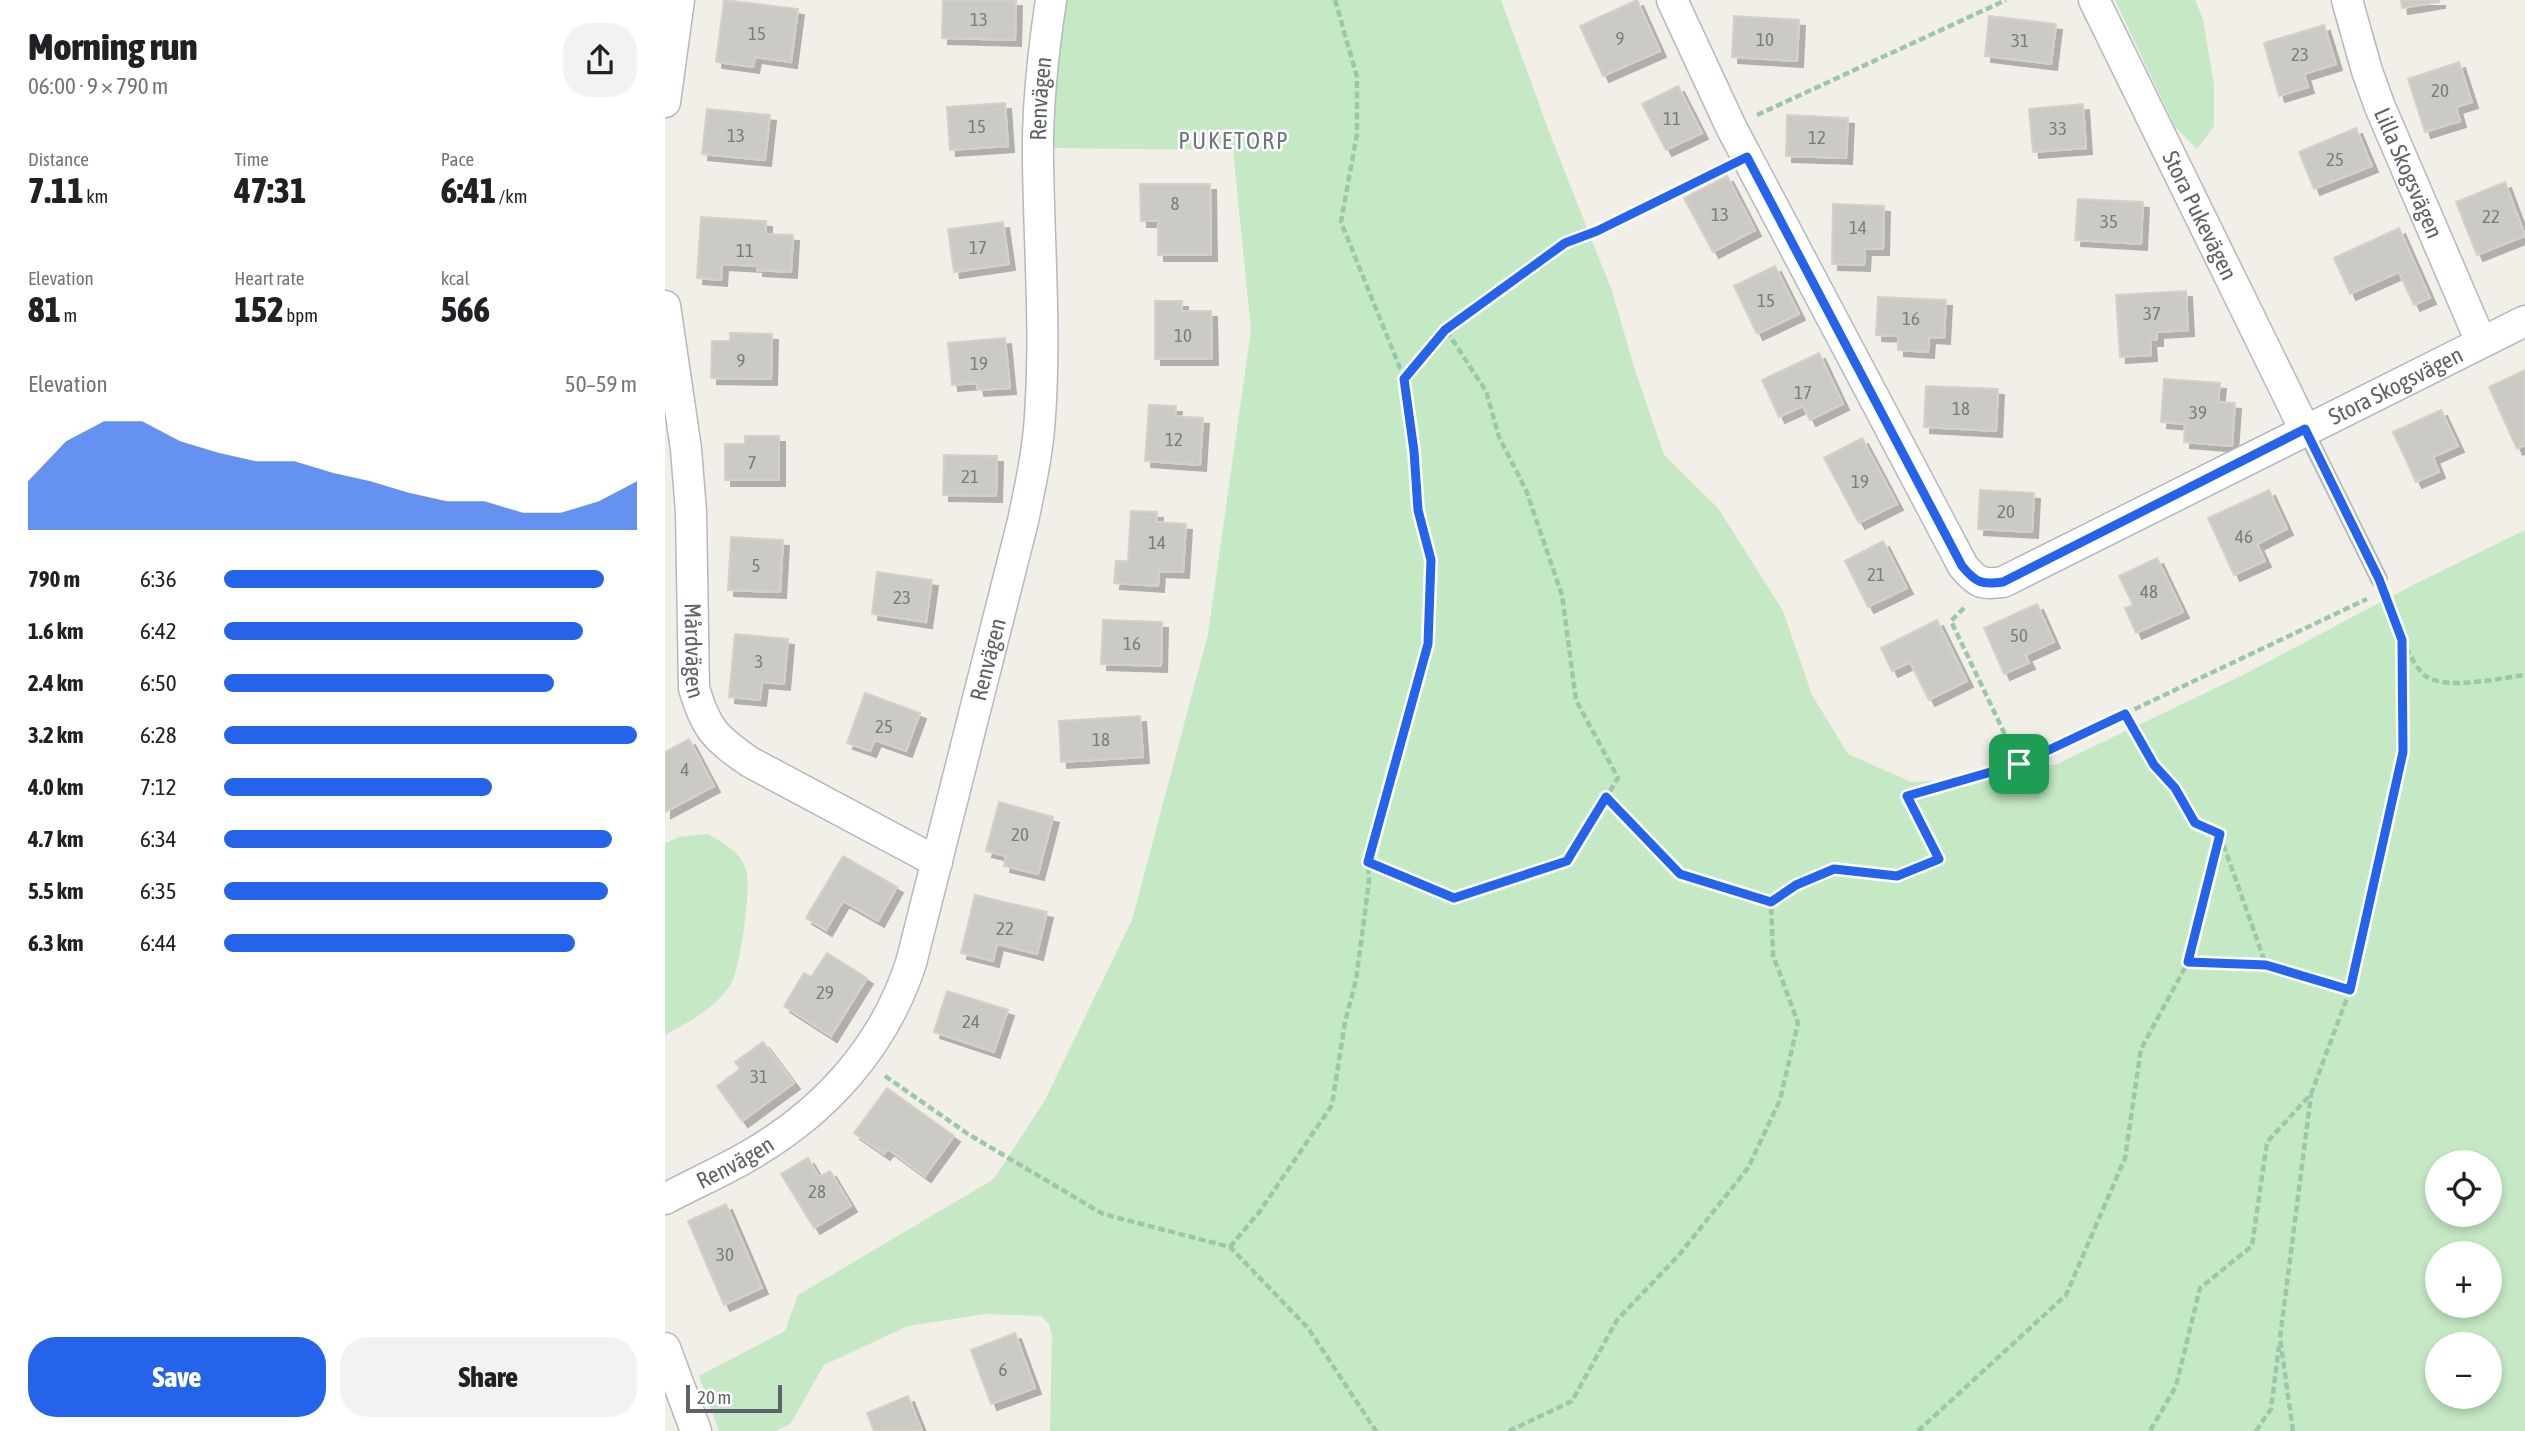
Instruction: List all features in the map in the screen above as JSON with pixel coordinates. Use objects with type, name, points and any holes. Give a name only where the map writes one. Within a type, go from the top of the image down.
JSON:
[{"type":"street","points":[[665,102],[679,0]]},
{"type":"street","name":"Renvägen","points":[[665,1199],[750,1155],[783,1134],[837,1089],[862,1059],[901,994],[1023,521],[1034,466],[1042,374],[1039,97],[1051,0]]},
{"type":"street","points":[[1672,0],[1731,127],[1962,566],[1974,580],[1996,583]]},
{"type":"street","name":"Stora Pukevägen","points":[[2094,0],[2305,429]]},
{"type":"street","name":"Lilla Skogsvägen","points":[[2347,0],[2379,107],[2481,342]]},
{"type":"street","name":"Mårdvägen","points":[[665,306],[686,449],[691,513],[694,688],[709,729],[728,747],[750,762],[937,862]]},
{"type":"street","name":"Stora Skogsvägen","points":[[1996,583],[2525,321]]},
{"type":"street","points":[[665,1348],[697,1431]]},
{"type":"lane","points":[[2305,429],[2382,585]]},
{"type":"path","points":[[1230,1247],[1260,1211],[1332,1105],[1345,1021],[1356,980],[1369,882],[1368,862],[1428,644],[1431,560],[1418,510],[1414,451],[1404,379],[1341,222],[1357,134],[1357,77],[1335,0]]},
{"type":"path","points":[[1731,127],[2006,0]]},
{"type":"path","points":[[1404,379],[1445,330],[1565,243],[1597,231],[1747,157]]},
{"type":"path","points":[[1368,862],[1454,898],[1567,861],[1618,778],[1576,700],[1562,595],[1526,490],[1499,437],[1486,391],[1445,330]]},
{"type":"path","points":[[1996,583],[1951,621],[2019,764]]},
{"type":"path","points":[[1771,902],[1796,885],[1834,869],[1897,876],[1939,859],[1907,796],[2019,764],[2382,585],[2402,640],[2425,677],[2447,684],[2525,675]]},
{"type":"path","points":[[2256,1431],[2271,1409],[2311,1094],[2350,990],[2403,752],[2402,640]]},
{"type":"path","points":[[2125,714],[2154,765],[2175,788],[2195,823],[2220,834],[2266,965]]},
{"type":"path","points":[[1606,797],[1680,874],[1771,902]]},
{"type":"path","points":[[1917,1431],[2066,1295],[2125,1158],[2141,1049],[2188,962],[2220,834]]},
{"type":"path","points":[[1509,1431],[1571,1401],[1617,1320],[1679,1255],[1748,1168],[1780,1100],[1798,1023],[1773,955],[1771,902]]},
{"type":"path","points":[[2188,962],[2266,965],[2350,990]]},
{"type":"path","points":[[862,1059],[968,1134],[1103,1214],[1230,1247],[1308,1328],[1376,1431]]},
{"type":"path","points":[[2150,1431],[2176,1386],[2200,1288],[2252,1246],[2267,1142],[2311,1094]]},
{"type":"path","points":[[2280,1338],[2293,1431]]},
{"type":"green space","points":[[1067,0],[1501,0],[1612,291],[1664,455],[1718,508],[1783,611],[1812,695],[1848,754],[1911,782],[1983,779],[2057,764],[2245,674],[2415,584],[2525,530],[2525,1431],[1050,1431],[1052,1336],[1049,1324],[1041,1316],[985,1314],[908,1326],[824,1365],[791,1423],[776,1431],[719,1431],[699,1376],[785,1331],[798,1295],[994,1179],[1045,1100],[1132,920],[1208,634],[1251,330],[1233,150],[1052,148],[1056,65]]},
{"type":"green space","points":[[2115,0],[2195,0],[2203,19],[2214,85],[2214,126],[2197,149],[2175,127]]},
{"type":"green space","points":[[708,834],[736,853],[746,870],[746,909],[738,960],[732,982],[719,999],[702,1013],[665,1035],[665,843],[679,837]]},
{"type":"building","points":[[724,0],[798,9],[791,62],[755,57],[753,67],[716,62]]},
{"type":"building","points":[[943,0],[1016,0],[1015,40],[942,38]]},
{"type":"building","points":[[1637,0],[1660,51],[1603,76],[1580,26]]},
{"type":"building","points":[[2401,0],[2439,0],[2439,2],[2402,8]]},
{"type":"building","points":[[1734,16],[1799,20],[1797,61],[1732,57]]},
{"type":"building","points":[[1989,16],[2056,24],[2051,64],[1985,56]]},
{"type":"building","points":[[2324,25],[2336,64],[2304,74],[2308,87],[2279,96],[2264,43]]},
{"type":"building","points":[[2459,62],[2472,102],[2456,107],[2460,121],[2425,132],[2408,79]]},
{"type":"building","points":[[1678,86],[1702,133],[1666,150],[1642,104]]},
{"type":"building","points":[[1005,103],[1008,146],[950,150],[947,107]]},
{"type":"building","points":[[2083,104],[2086,148],[2033,152],[2029,109]]},
{"type":"building","points":[[707,109],[770,115],[765,160],[702,154]]},
{"type":"building","points":[[1787,115],[1848,118],[1846,158],[1786,156]]},
{"type":"building","points":[[2356,128],[2372,166],[2314,189],[2299,152]]},
{"type":"building","points":[[1727,176],[1755,230],[1713,252],[1684,198]]},
{"type":"building","points":[[2505,182],[2525,236],[2477,255],[2456,202]]},
{"type":"building","points":[[1140,184],[1210,184],[1211,255],[1158,255],[1158,221],[1141,221]]},
{"type":"building","points":[[2078,199],[2143,202],[2141,244],[2075,240]]},
{"type":"building","points":[[1833,204],[1884,206],[1883,249],[1865,249],[1864,265],[1832,264]]},
{"type":"building","points":[[701,217],[766,221],[766,234],[793,235],[791,272],[722,264],[721,280],[697,278]]},
{"type":"building","points":[[1003,222],[1009,264],[954,272],[948,229]]},
{"type":"building","points":[[2399,228],[2430,298],[2414,305],[2399,272],[2350,294],[2334,258]]},
{"type":"building","points":[[1775,266],[1799,314],[1757,334],[1734,286]]},
{"type":"building","points":[[2186,291],[2188,330],[2157,332],[2157,340],[2150,340],[2151,355],[2120,357],[2116,295]]},
{"type":"building","points":[[1878,297],[1946,300],[1944,338],[1929,337],[1928,352],[1898,350],[1898,336],[1876,335]]},
{"type":"building","points":[[1155,301],[1182,301],[1182,311],[1211,311],[1212,359],[1155,359]]},
{"type":"building","points":[[730,333],[772,334],[771,379],[711,378],[712,341],[730,341]]},
{"type":"building","points":[[1005,338],[1010,388],[978,390],[977,383],[952,385],[948,343]]},
{"type":"building","points":[[1819,353],[1843,404],[1810,420],[1803,406],[1779,417],[1762,380]]},
{"type":"building","points":[[2525,370],[2525,445],[2517,449],[2489,387]]},
{"type":"building","points":[[2164,379],[2220,383],[2218,402],[2235,403],[2232,446],[2184,442],[2185,424],[2161,422]]},
{"type":"building","points":[[1926,386],[1998,389],[1996,431],[1924,427]]},
{"type":"building","points":[[1149,405],[1176,406],[1175,416],[1203,418],[1200,465],[1145,461]]},
{"type":"building","points":[[2441,410],[2458,446],[2433,457],[2439,472],[2416,482],[2393,432]]},
{"type":"building","points":[[745,436],[779,436],[779,480],[725,480],[725,444],[745,444]]},
{"type":"building","points":[[1862,438],[1897,504],[1859,523],[1824,458]]},
{"type":"building","points":[[944,455],[997,456],[996,496],[943,495]]},
{"type":"building","points":[[1980,490],[2034,493],[2032,532],[1978,529]]},
{"type":"building","points":[[2269,490],[2287,529],[2257,544],[2265,561],[2234,575],[2208,518]]},
{"type":"building","points":[[1131,511],[1157,512],[1156,522],[1186,524],[1183,572],[1159,571],[1158,586],[1114,583],[1116,561],[1128,561]]},
{"type":"building","points":[[731,537],[783,540],[780,592],[728,590]]},
{"type":"building","points":[[1883,541],[1907,588],[1868,607],[1845,561]]},
{"type":"building","points":[[2157,558],[2183,612],[2136,633],[2125,608],[2133,605],[2119,576]]},
{"type":"building","points":[[877,572],[932,580],[926,622],[872,614]]},
{"type":"building","points":[[2037,604],[2054,642],[2025,655],[2029,663],[2004,674],[1984,628]]},
{"type":"building","points":[[1103,620],[1162,622],[1161,666],[1101,664]]},
{"type":"building","points":[[1937,620],[1967,681],[1929,700],[1910,662],[1892,671],[1881,648]]},
{"type":"building","points":[[735,634],[788,639],[784,684],[762,682],[760,700],[729,697]]},
{"type":"building","points":[[865,693],[920,713],[906,751],[875,740],[870,751],[847,743]]},
{"type":"building","points":[[1140,716],[1143,757],[1061,762],[1059,721]]},
{"type":"building","points":[[689,739],[714,786],[665,812],[665,752]]},
{"type":"building","points":[[999,802],[1053,817],[1038,874],[1004,866],[1006,856],[986,851]]},
{"type":"building","points":[[843,856],[897,887],[878,921],[843,901],[826,930],[806,918]]},
{"type":"building","points":[[975,895],[1047,912],[1037,954],[997,944],[993,961],[961,953]]},
{"type":"building","points":[[827,953],[867,978],[831,1036],[784,1006],[804,973],[811,977]]},
{"type":"building","points":[[947,991],[1008,1010],[994,1052],[934,1032]]},
{"type":"building","points":[[763,1042],[794,1083],[742,1121],[717,1086],[740,1069],[735,1062]]},
{"type":"building","points":[[887,1088],[954,1136],[925,1176],[888,1149],[884,1154],[854,1133]]},
{"type":"building","points":[[808,1158],[819,1177],[830,1171],[851,1206],[814,1228],[781,1174]]},
{"type":"building","points":[[726,1204],[762,1288],[724,1305],[688,1221]]},
{"type":"building","points":[[1015,1333],[1035,1388],[991,1404],[971,1350]]},
{"type":"building","points":[[908,1396],[922,1431],[874,1431],[867,1413]]},
{"type":"district","name":"PUKETORP","points":[[1234,140]]},
{"type":"route","points":[[1747,157],[1962,566],[1974,580],[1988,584],[2003,582],[2305,429],[2379,579],[2402,640],[2403,752],[2350,990],[2266,965],[2188,962],[2220,834],[2195,823],[2175,788],[2154,765],[2125,714],[2019,764],[1907,796],[1939,859],[1897,876],[1834,869],[1796,885],[1771,902],[1680,874],[1606,797],[1567,861],[1454,898],[1368,862],[1428,644],[1431,560],[1418,510],[1414,451],[1404,379],[1445,330],[1565,243],[1597,231],[1747,157]]}]
